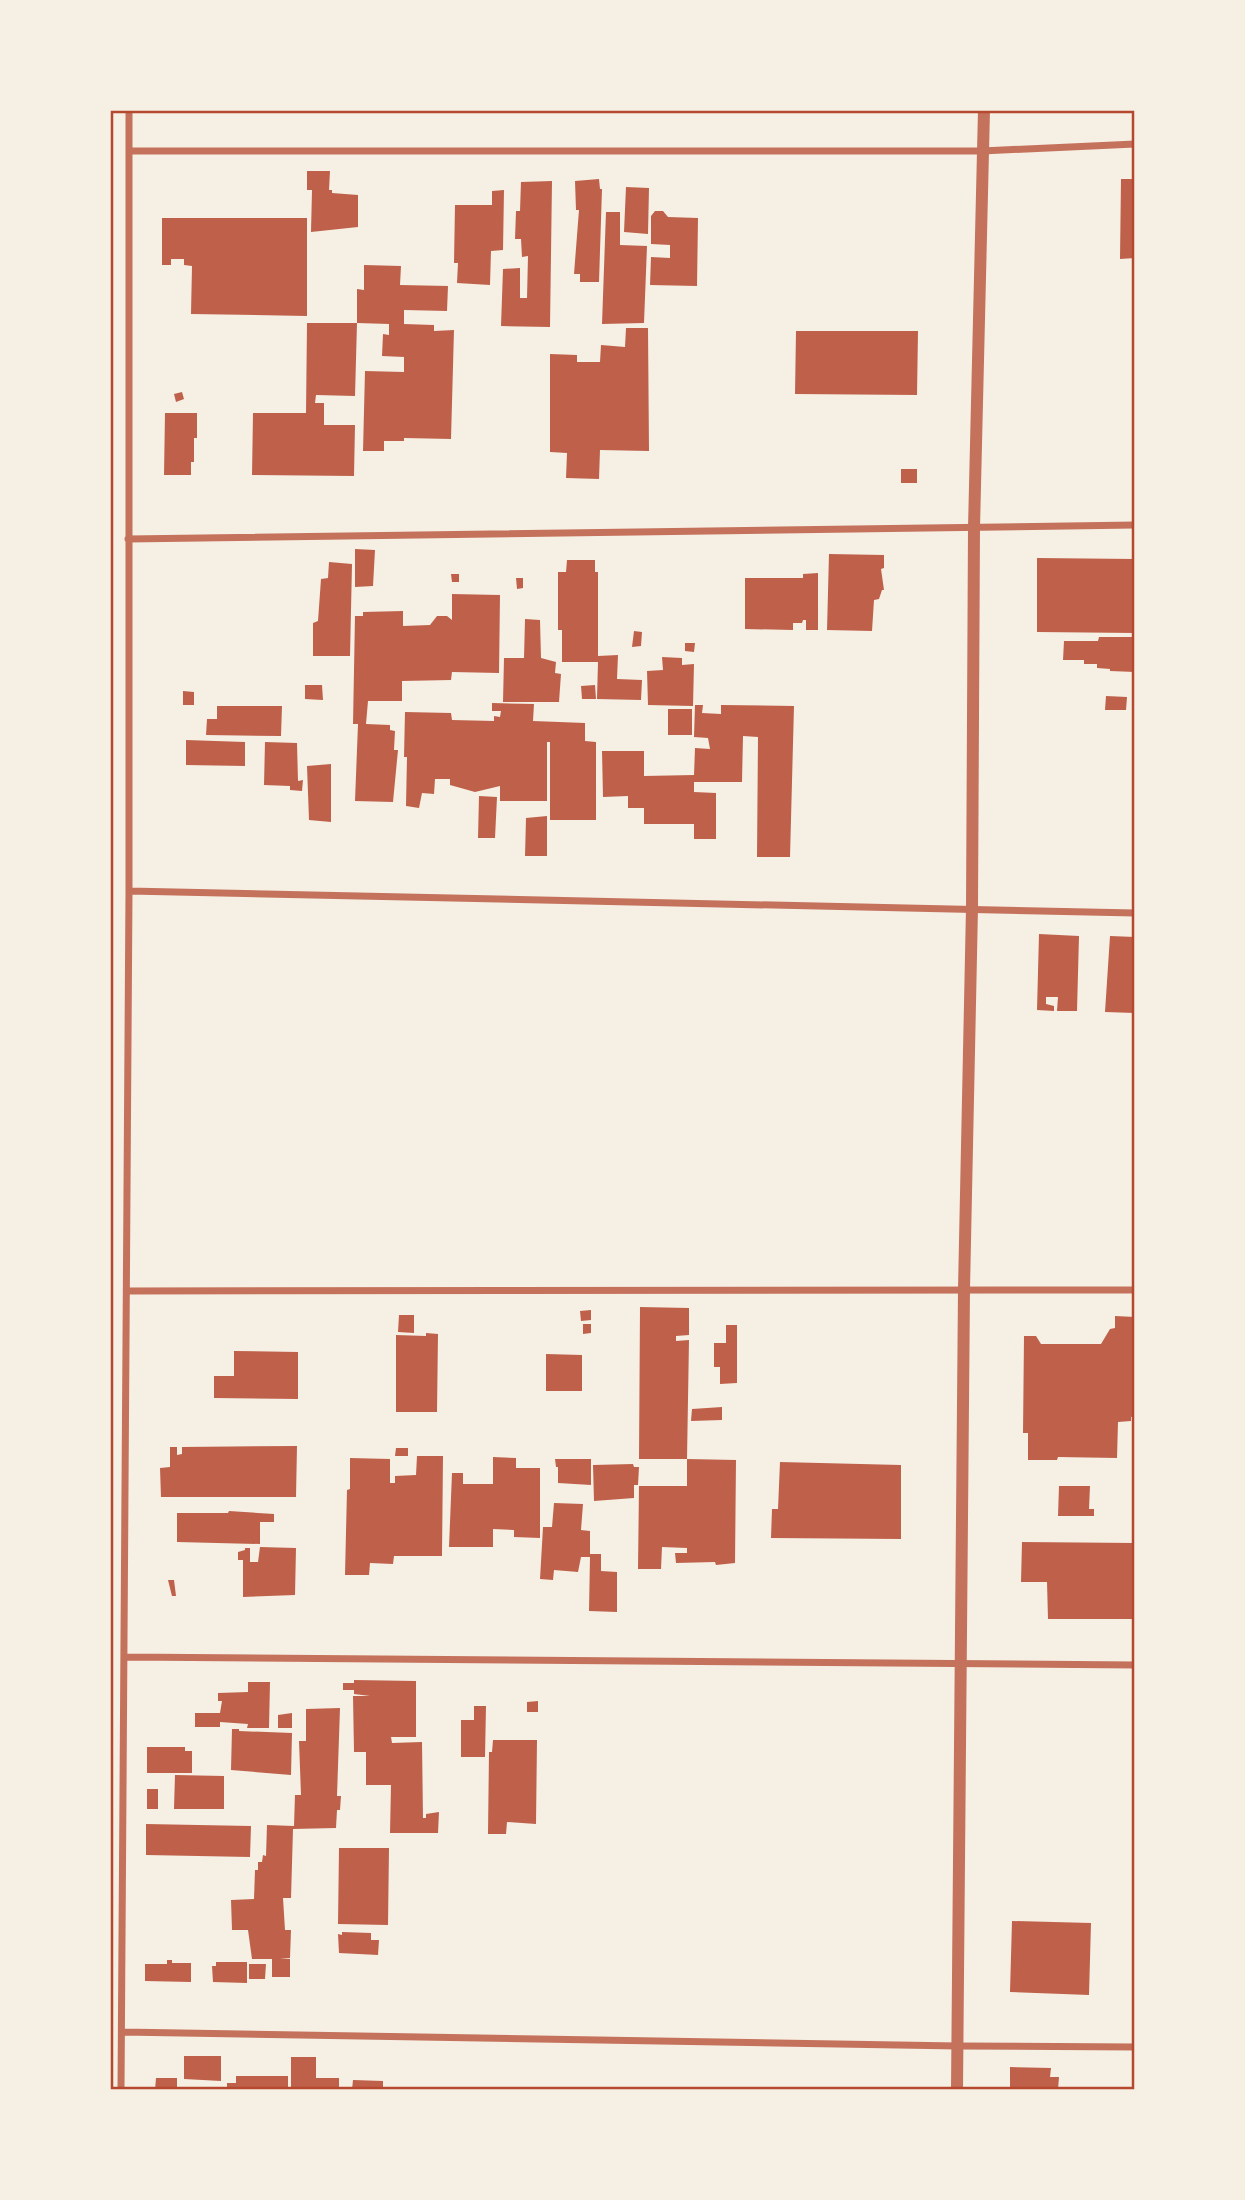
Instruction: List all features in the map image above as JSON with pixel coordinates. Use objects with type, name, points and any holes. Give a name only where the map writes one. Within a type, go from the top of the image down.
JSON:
[{"type":"street","points":[[121,2090],[129,891],[129,110]]},
{"type":"street","points":[[957,2090],[964,1289],[972,908],[974,528],[984,110]]},
{"type":"street","points":[[129,151],[982,151],[1135,144]]},
{"type":"street","points":[[128,539],[1135,525]]},
{"type":"street","points":[[129,891],[1135,912]]},
{"type":"street","points":[[127,1291],[1135,1290]]},
{"type":"street","points":[[124,1657],[1135,1665]]},
{"type":"street","points":[[122,2032],[1135,2047]]},
{"type":"building","points":[[307,171],[330,171],[329,190],[332,190],[332,193],[358,195],[358,227],[311,232],[312,190],[307,190]]},
{"type":"building","points":[[599,179],[602,189],[599,282],[580,282],[580,274],[574,274],[579,210],[576,210],[575,181]]},
{"type":"building","points":[[1121,179],[1135,179],[1135,258],[1120,259]]},
{"type":"building","points":[[552,181],[550,327],[501,326],[503,269],[520,268],[520,298],[527,298],[528,256],[522,257],[521,239],[515,239],[521,182]]},
{"type":"building","points":[[626,187],[649,188],[648,234],[624,232]]},
{"type":"building","points":[[504,190],[503,250],[491,251],[490,285],[457,283],[458,263],[454,263],[455,205],[492,205],[492,191]]},
{"type":"building","points":[[655,211],[663,211],[668,217],[698,218],[697,286],[650,285],[651,257],[670,258],[670,245],[651,244],[651,216]]},
{"type":"building","points":[[606,212],[620,212],[620,245],[647,246],[644,323],[602,324]]},
{"type":"building","points":[[162,218],[307,218],[307,316],[191,314],[192,266],[184,265],[184,259],[171,259],[171,265],[162,265]]},
{"type":"building","points":[[364,265],[401,266],[400,285],[448,286],[447,311],[404,310],[404,324],[434,325],[434,331],[454,330],[451,439],[404,438],[404,441],[384,441],[384,451],[363,451],[365,371],[404,372],[404,357],[382,356],[383,334],[389,335],[389,324],[357,323],[357,289],[364,290]]},
{"type":"building","points":[[307,323],[357,323],[355,396],[316,395],[315,403],[324,403],[324,425],[355,425],[354,476],[252,475],[253,413],[306,413]]},
{"type":"building","points":[[626,328],[648,328],[649,451],[600,450],[599,479],[566,478],[567,453],[550,452],[550,354],[577,355],[577,362],[600,362],[601,345],[625,347]]},
{"type":"building","points":[[796,331],[918,331],[917,395],[795,394]]},
{"type":"building","points":[[182,392],[184,399],[176,402],[174,394]]},
{"type":"building","points":[[165,413],[197,413],[197,438],[194,438],[191,475],[164,475]]},
{"type":"building","points":[[901,469],[917,469],[917,483],[901,483]]},
{"type":"building","points":[[355,549],[375,550],[373,586],[355,587]]},
{"type":"building","points":[[829,554],[884,555],[884,568],[881,569],[884,590],[879,599],[874,600],[872,631],[827,630]]},
{"type":"building","points":[[1037,558],[1135,559],[1135,633],[1037,632]]},
{"type":"building","points":[[567,560],[595,560],[595,572],[598,572],[598,656],[618,655],[617,679],[642,680],[641,700],[597,699],[598,662],[562,662],[562,630],[558,630],[558,572],[566,572]]},
{"type":"building","points":[[329,562],[352,564],[350,656],[313,656],[313,623],[318,621],[321,579],[328,578]]},
{"type":"building","points":[[818,573],[818,630],[806,630],[806,620],[793,623],[793,630],[745,629],[745,578],[803,578],[803,574]]},
{"type":"building","points":[[451,574],[459,574],[459,582],[452,582]]},
{"type":"building","points":[[516,578],[523,578],[523,588],[517,589]]},
{"type":"building","points":[[452,594],[500,595],[499,673],[452,672],[451,680],[402,681],[402,701],[368,701],[366,724],[390,725],[390,730],[395,731],[394,750],[398,750],[393,802],[355,801],[358,724],[353,724],[355,616],[363,616],[363,612],[403,611],[403,626],[430,625],[437,616],[447,616],[452,620]]},
{"type":"building","points":[[525,619],[540,620],[541,658],[556,662],[555,673],[561,674],[559,702],[503,702],[504,658],[524,658]]},
{"type":"building","points":[[634,631],[642,632],[641,646],[632,647]]},
{"type":"building","points":[[1099,637],[1135,637],[1135,672],[1097,668],[1097,664],[1084,664],[1084,660],[1063,660],[1064,641],[1098,641]]},
{"type":"building","points":[[685,643],[695,643],[694,652],[685,651]]},
{"type":"building","points":[[662,657],[682,658],[682,665],[694,664],[693,706],[648,705],[647,671],[663,670]]},
{"type":"building","points":[[305,685],[322,685],[323,700],[305,699]]},
{"type":"building","points":[[595,685],[596,699],[582,699],[581,686]]},
{"type":"building","points":[[183,691],[194,692],[194,705],[183,705]]},
{"type":"building","points":[[1106,696],[1127,697],[1126,710],[1105,710]]},
{"type":"building","points":[[492,703],[534,704],[533,721],[585,723],[585,741],[596,742],[596,820],[550,820],[550,742],[547,742],[547,801],[500,801],[500,786],[475,792],[450,785],[450,779],[435,779],[434,794],[422,793],[419,808],[406,806],[405,712],[451,713],[452,720],[494,721],[494,716],[500,717],[501,711],[492,711]]},
{"type":"building","points":[[695,705],[703,705],[702,713],[721,714],[721,705],[794,706],[790,857],[757,857],[758,737],[743,736],[742,782],[694,782],[694,792],[716,793],[716,839],[694,839],[694,824],[644,824],[644,808],[628,808],[628,796],[603,797],[602,751],[644,751],[644,776],[694,775],[695,748],[710,749],[708,738],[694,737]]},
{"type":"building","points":[[217,706],[282,706],[281,736],[206,735],[207,719],[217,719]]},
{"type":"building","points":[[668,709],[692,709],[692,735],[668,735]]},
{"type":"building","points":[[186,740],[245,742],[245,766],[186,765]]},
{"type":"building","points":[[265,742],[297,743],[298,781],[303,780],[302,791],[290,790],[290,786],[264,785]]},
{"type":"building","points":[[331,764],[331,822],[309,820],[307,766]]},
{"type":"building","points":[[479,796],[497,797],[495,838],[478,838]]},
{"type":"building","points":[[547,816],[547,856],[525,856],[526,818]]},
{"type":"building","points":[[1039,934],[1079,936],[1077,1011],[1057,1011],[1058,997],[1046,997],[1046,1004],[1054,1006],[1054,1011],[1037,1010]]},
{"type":"building","points":[[1110,936],[1135,937],[1135,1013],[1105,1012]]},
{"type":"building","points":[[640,1307],[689,1308],[689,1335],[676,1336],[676,1341],[689,1340],[687,1459],[639,1459]]},
{"type":"building","points":[[591,1310],[591,1320],[581,1321],[580,1311]]},
{"type":"building","points":[[399,1315],[414,1315],[414,1333],[398,1332]]},
{"type":"building","points":[[1115,1316],[1135,1317],[1135,1416],[1131,1417],[1131,1421],[1118,1422],[1117,1458],[1058,1457],[1057,1460],[1028,1460],[1028,1433],[1023,1433],[1024,1336],[1036,1336],[1041,1344],[1101,1344],[1110,1329],[1115,1328]]},
{"type":"building","points":[[583,1324],[591,1324],[591,1333],[583,1334]]},
{"type":"building","points":[[726,1325],[737,1325],[737,1383],[720,1384],[720,1367],[714,1367],[714,1343],[726,1343]]},
{"type":"building","points":[[426,1333],[438,1334],[437,1412],[396,1412],[396,1335],[426,1336]]},
{"type":"building","points":[[234,1351],[298,1352],[298,1399],[214,1398],[214,1376],[234,1376]]},
{"type":"building","points":[[546,1354],[582,1355],[582,1391],[546,1391]]},
{"type":"building","points":[[722,1407],[722,1420],[691,1421],[692,1409]]},
{"type":"building","points":[[297,1446],[296,1497],[161,1497],[160,1468],[170,1467],[170,1447],[177,1447],[177,1455],[182,1454],[182,1447]]},
{"type":"building","points":[[396,1448],[408,1448],[408,1456],[395,1456]]},
{"type":"building","points":[[417,1456],[443,1456],[442,1556],[394,1556],[393,1564],[370,1563],[369,1575],[345,1575],[350,1458],[390,1459],[390,1483],[395,1483],[395,1476],[416,1475]]},
{"type":"building","points":[[493,1457],[516,1458],[516,1468],[540,1468],[540,1538],[514,1537],[514,1530],[493,1529],[493,1547],[449,1547],[452,1473],[463,1473],[463,1484],[493,1484]]},
{"type":"building","points":[[555,1459],[591,1459],[591,1485],[558,1483]]},
{"type":"building","points":[[687,1459],[736,1460],[735,1563],[676,1563],[675,1553],[687,1553],[687,1548],[662,1547],[661,1569],[638,1569],[639,1486],[687,1486]]},
{"type":"building","points":[[780,1462],[901,1465],[901,1539],[771,1538],[772,1509],[778,1509]]},
{"type":"building","points":[[633,1464],[634,1467],[639,1467],[634,1498],[594,1501],[593,1465]]},
{"type":"building","points":[[1059,1486],[1090,1486],[1089,1509],[1094,1509],[1094,1516],[1058,1516]]},
{"type":"building","points":[[554,1503],[583,1504],[581,1530],[590,1531],[590,1554],[601,1554],[601,1571],[617,1572],[617,1612],[589,1611],[590,1557],[581,1557],[578,1572],[554,1570],[553,1580],[540,1579],[543,1527],[552,1527]]},
{"type":"building","points":[[229,1511],[274,1514],[274,1522],[260,1522],[260,1544],[177,1542],[177,1513]]},
{"type":"building","points":[[1022,1542],[1135,1543],[1135,1619],[1048,1619],[1047,1582],[1021,1582]]},
{"type":"building","points":[[260,1547],[296,1548],[295,1595],[243,1597],[243,1560],[238,1560],[238,1552],[250,1548],[250,1562],[258,1562]]},
{"type":"building","points":[[168,1580],[174,1580],[176,1596],[172,1596]]},
{"type":"building","points":[[354,1680],[416,1681],[416,1737],[391,1737],[392,1743],[422,1742],[423,1818],[426,1818],[426,1814],[439,1812],[438,1833],[390,1833],[391,1785],[366,1785],[366,1752],[354,1752],[353,1696],[370,1696],[354,1694],[354,1690],[343,1690],[343,1683],[354,1683]]},
{"type":"building","points":[[248,1682],[270,1682],[269,1728],[247,1728],[248,1724],[220,1722],[220,1727],[195,1727],[195,1713],[220,1713],[222,1701],[218,1701],[218,1693],[248,1692]]},
{"type":"building","points":[[538,1701],[538,1712],[527,1712],[527,1702]]},
{"type":"building","points":[[474,1706],[486,1706],[485,1757],[461,1757],[461,1720],[474,1720]]},
{"type":"building","points":[[340,1708],[337,1796],[341,1796],[336,1828],[293,1829],[291,1898],[283,1898],[285,1930],[291,1930],[290,1958],[280,1959],[290,1959],[290,1977],[272,1977],[272,1959],[252,1959],[248,1930],[232,1930],[231,1900],[254,1899],[255,1870],[258,1870],[258,1862],[262,1862],[263,1855],[266,1856],[267,1825],[294,1826],[295,1795],[301,1795],[299,1741],[306,1741],[306,1709]]},
{"type":"building","points":[[292,1713],[292,1728],[278,1728],[278,1715]]},
{"type":"building","points":[[232,1729],[292,1733],[291,1775],[231,1770]]},
{"type":"building","points":[[493,1740],[537,1740],[536,1824],[507,1822],[506,1834],[488,1834],[489,1752],[492,1752]]},
{"type":"building","points":[[147,1747],[185,1747],[185,1751],[192,1751],[192,1773],[147,1773]]},
{"type":"building","points":[[175,1775],[224,1776],[224,1809],[174,1809]]},
{"type":"building","points":[[147,1789],[158,1789],[158,1809],[147,1809]]},
{"type":"building","points":[[146,1824],[251,1826],[250,1857],[146,1855]]},
{"type":"building","points":[[339,1848],[389,1848],[388,1925],[338,1924]]},
{"type":"building","points":[[1012,1921],[1091,1923],[1089,1995],[1010,1992]]},
{"type":"building","points":[[342,1932],[371,1933],[371,1940],[379,1940],[378,1955],[339,1953],[338,1934],[342,1935]]},
{"type":"building","points":[[167,1960],[172,1960],[172,1963],[191,1963],[191,1982],[145,1981],[145,1964],[167,1964]]},
{"type":"building","points":[[216,1962],[247,1962],[247,1983],[213,1982],[212,1966],[216,1966]]},
{"type":"building","points":[[249,1964],[266,1964],[265,1979],[249,1979]]},
{"type":"building","points":[[184,2056],[221,2056],[221,2081],[184,2079]]},
{"type":"building","points":[[291,2057],[316,2057],[316,2078],[339,2078],[339,2090],[291,2090]]},
{"type":"building","points":[[1010,2067],[1051,2068],[1050,2077],[1059,2077],[1058,2090],[1010,2090]]},
{"type":"building","points":[[236,2076],[288,2076],[288,2090],[227,2090],[227,2083],[236,2083]]},
{"type":"building","points":[[156,2078],[177,2078],[177,2090],[155,2090]]},
{"type":"building","points":[[353,2080],[383,2081],[383,2090],[352,2090]]}]
